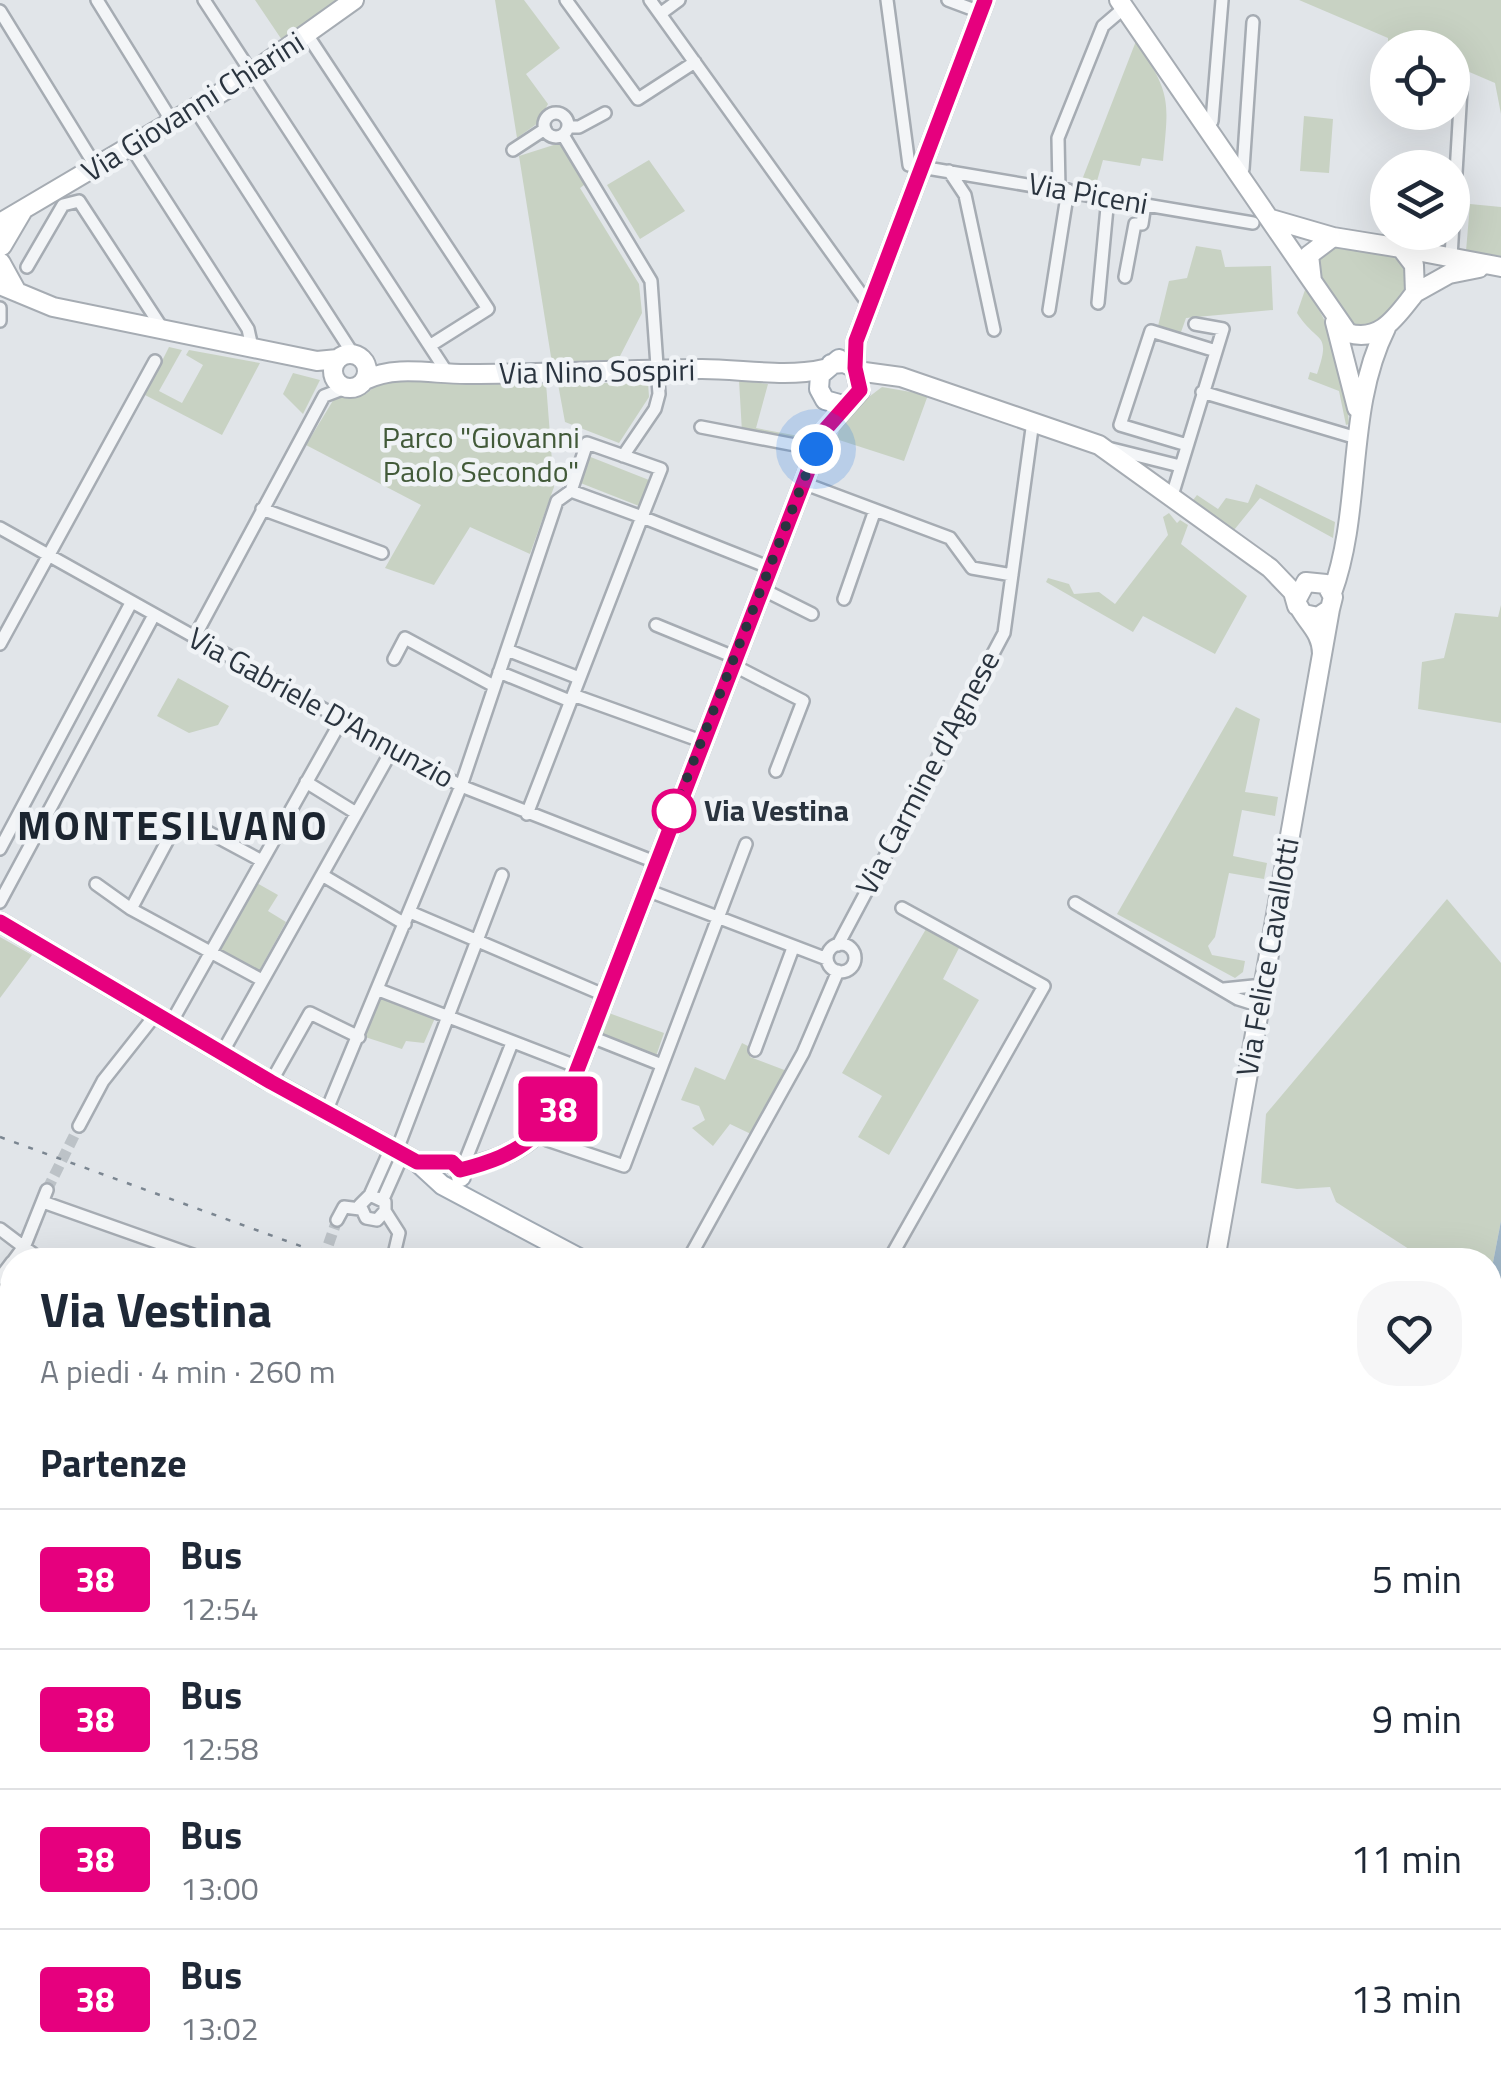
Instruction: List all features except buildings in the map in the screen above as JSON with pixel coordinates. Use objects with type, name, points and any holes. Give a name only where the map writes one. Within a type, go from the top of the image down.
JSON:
[{"type":"main road","name":"Via Giovanni Chiarini","points":[[0,224],[252,74],[354,0]]},
{"type":"main road","points":[[1122,4],[1238,174],[1262,221],[1312,281],[1334,319],[1358,336],[1386,328],[1415,293],[1449,274],[1499,267]]},
{"type":"main road","points":[[857,377],[856,341],[983,6]]},
{"type":"main road","name":"Via Giovanni Chiarini","points":[[1,254],[26,206]]},
{"type":"main road","points":[[1262,221],[1370,243]]},
{"type":"main road","points":[[1312,281],[1309,256],[1333,237]]},
{"type":"main road","points":[[1403,250],[1414,265],[1415,293]]},
{"type":"main road","points":[[1412,250],[1499,267]]},
{"type":"main road","points":[[1,254],[20,296]]},
{"type":"main road","name":"Via Nino Sospiri","points":[[0,284],[20,296],[349,369],[448,374],[657,369],[790,373],[844,363],[857,377]]},
{"type":"main road","name":"Via Felice Cavallotti","points":[[1334,319],[1350,370],[1355,430]]},
{"type":"main road","name":"Via Felice Cavallotti","points":[[1216,1248],[1344,546],[1355,430],[1372,363],[1386,328]]},
{"type":"main road","points":[[456,1176],[491,1171],[522,1159],[547,1140],[565,1115],[576,1073],[644,889],[819,441],[829,398],[828,366],[856,341]]},
{"type":"main road","name":"Via Nino Sospiri","points":[[790,373],[829,398]]},
{"type":"main road","points":[[829,398],[857,377],[885,376],[1033,421],[1119,455],[1170,498],[1286,582],[1319,636],[1322,654]]},
{"type":"main road","points":[[1301,610],[1298,590],[1344,546]]},
{"type":"main road","points":[[1270,568],[1311,581],[1331,601],[1318,617],[1301,610]]},
{"type":"main road","points":[[0,922],[271,1082],[402,1153],[456,1176],[486,1207],[561,1248]]},
{"type":"main road","points":[[456,1176],[534,1138],[550,1121],[576,1073]]},
{"type":"main road","points":[[456,1176],[486,1207]]},
{"type":"street","points":[[98,0],[173,123]]},
{"type":"street","points":[[204,0],[448,374]]},
{"type":"street","points":[[566,0],[638,100],[694,62]]},
{"type":"street","points":[[650,0],[870,305]]},
{"type":"street","points":[[660,14],[679,0]]},
{"type":"street","points":[[888,0],[909,165],[922,170]]},
{"type":"street","points":[[948,0],[983,6]]},
{"type":"street","points":[[1205,126],[1212,121],[1222,0]]},
{"type":"street","points":[[1049,310],[1064,190],[1058,138],[1103,26],[1122,4]]},
{"type":"street","points":[[0,12],[96,167]]},
{"type":"street","points":[[1238,174],[1243,168],[1253,22]]},
{"type":"street","points":[[308,36],[488,309],[430,346]]},
{"type":"street","points":[[194,638],[324,396],[349,369],[195,109]]},
{"type":"street","points":[[545,129],[552,136],[605,112]]},
{"type":"street","points":[[513,150],[545,129],[547,118],[557,113],[564,116],[566,131],[652,281],[655,409],[623,456]]},
{"type":"street","points":[[1451,257],[1459,130]]},
{"type":"street","points":[[131,147],[248,329],[252,347]]},
{"type":"street","name":"Via Piceni","points":[[922,170],[949,171],[1262,221]]},
{"type":"street","points":[[949,171],[965,195],[994,330]]},
{"type":"street","points":[[1098,303],[1108,198]]},
{"type":"street","points":[[27,268],[63,205],[79,201],[162,328]]},
{"type":"street","points":[[1125,277],[1135,224],[1142,224],[1145,204]]},
{"type":"street","points":[[0,308],[0,321]]},
{"type":"street","points":[[1170,498],[1223,329],[1195,324]]},
{"type":"street","points":[[1186,445],[1120,425],[1151,332],[1216,351]]},
{"type":"street","points":[[0,644],[155,361]]},
{"type":"street","points":[[1202,392],[1355,430]]},
{"type":"street","name":"Via Carmine d'Agnese","points":[[838,944],[1004,633],[1033,421]]},
{"type":"street","points":[[701,426],[819,441]]},
{"type":"street","points":[[326,1112],[461,786],[557,502],[571,490],[587,443],[661,469],[527,814]]},
{"type":"street","points":[[1119,455],[1180,466]]},
{"type":"street","points":[[803,483],[950,538],[972,568],[1012,575]]},
{"type":"street","points":[[571,490],[768,567]]},
{"type":"street","points":[[262,509],[382,553]]},
{"type":"street","points":[[844,598],[875,510]]},
{"type":"street","name":"Via Gabriele D'Annunzio","points":[[0,528],[461,786],[655,862]]},
{"type":"street","points":[[760,588],[812,614]]},
{"type":"street","points":[[1,843],[131,603]]},
{"type":"street","points":[[0,902],[154,615]]},
{"type":"street","points":[[656,625],[732,661],[803,702],[776,771]]},
{"type":"street","points":[[394,660],[405,638],[494,686]]},
{"type":"street","points":[[508,650],[579,678]]},
{"type":"street","points":[[499,672],[700,741]]},
{"type":"street","points":[[79,1126],[103,1081],[163,1018],[212,950],[341,721]]},
{"type":"street","points":[[222,1053],[392,750]]},
{"type":"street","points":[[306,782],[356,812]]},
{"type":"street","points":[[131,909],[180,817],[262,861]]},
{"type":"street","points":[[547,1140],[624,1166],[746,844]]},
{"type":"street","points":[[322,875],[408,918],[477,942],[604,996]]},
{"type":"street","points":[[337,1220],[344,1207],[360,1209],[373,1220],[402,1153],[502,876]]},
{"type":"street","points":[[96,884],[131,909],[262,980]]},
{"type":"street","points":[[644,889],[828,959],[838,971]]},
{"type":"street","points":[[1074,902],[1260,1006]]},
{"type":"street","points":[[896,1248],[1044,986],[902,908]]},
{"type":"street","points":[[828,959],[838,944],[851,948],[855,958],[850,969],[838,971]]},
{"type":"street","points":[[755,1050],[793,948]]},
{"type":"street","points":[[695,1248],[803,1053],[838,971]]},
{"type":"street","points":[[1224,989],[1263,985]]},
{"type":"street","points":[[378,990],[576,1073]]},
{"type":"street","points":[[271,1082],[310,1013],[359,1037]]},
{"type":"street","points":[[589,1036],[662,1065]]},
{"type":"street","points":[[456,1176],[466,1160],[512,1043]]},
{"type":"street","points":[[25,1246],[45,1196],[177,1248]]},
{"type":"street","points":[[360,1209],[363,1198],[379,1202],[399,1233],[395,1248]]},
{"type":"street","points":[[0,1229],[27,1248]]},
{"type":"green space","points":[[255,0],[341,0],[284,43]]},
{"type":"green space","points":[[495,0],[524,0],[560,48],[526,74],[548,104],[538,123],[517,138]]},
{"type":"green space","points":[[1299,0],[1501,0],[1501,114],[1495,83],[1470,72],[1470,30],[1370,30]]},
{"type":"green space","points":[[1136,41],[1156,73],[1165,98],[1163,161],[1142,158],[1140,166],[1103,160],[1095,188],[1080,185]]},
{"type":"green space","points":[[1304,116],[1333,119],[1329,173],[1300,171]]},
{"type":"green space","points":[[563,142],[588,182],[580,188],[639,284],[642,313],[618,360],[552,363],[519,156]]},
{"type":"green space","points":[[649,160],[685,211],[640,239],[607,185]]},
{"type":"green space","points":[[1470,204],[1501,207],[1501,256],[1466,251],[1470,250]]},
{"type":"green space","points":[[1335,245],[1397,255],[1409,273],[1397,306],[1382,320],[1349,326],[1316,273],[1318,256]]},
{"type":"green space","points":[[1196,246],[1221,250],[1225,267],[1271,266],[1273,310],[1186,318],[1180,335],[1158,326],[1169,281],[1187,278]]},
{"type":"green space","points":[[1305,290],[1324,319],[1337,353],[1347,407],[1346,425],[1339,391],[1308,379],[1310,372],[1317,374],[1323,344],[1297,313]]},
{"type":"green space","points":[[169,347],[182,350],[159,391],[182,403],[203,365],[186,355],[189,350],[260,363],[222,435],[145,395]]},
{"type":"green space","points":[[293,373],[320,380],[303,414],[283,394]]},
{"type":"green space","points":[[739,380],[768,384],[756,428],[804,437],[803,442],[742,432]]},
{"type":"green space","name":"Parco \"Giovanni Paolo Secondo\"","points":[[381,381],[546,383],[554,487],[530,554],[470,527],[434,585],[385,568],[421,505],[306,445],[337,394],[366,394]]},
{"type":"green space","points":[[648,382],[649,397],[619,443],[565,422],[558,384]]},
{"type":"green space","points":[[882,387],[928,395],[904,461],[836,439],[845,415]]},
{"type":"green space","points":[[588,456],[649,480],[639,506],[578,482]]},
{"type":"green space","points":[[1256,484],[1335,522],[1333,538],[1260,498],[1230,535],[1190,504],[1197,495],[1218,509],[1226,498],[1248,503]]},
{"type":"green space","points":[[1169,513],[1177,523],[1180,520],[1188,525],[1181,544],[1247,596],[1215,654],[1143,616],[1133,632],[1046,582],[1048,578],[1069,584],[1074,594],[1099,592],[1115,604],[1168,535],[1163,517]]},
{"type":"green space","points":[[1501,605],[1501,723],[1418,709],[1422,662],[1444,658],[1455,613],[1498,617]]},
{"type":"green space","points":[[178,678],[229,706],[218,725],[189,733],[157,716]]},
{"type":"green space","points":[[1236,707],[1260,719],[1245,792],[1278,797],[1275,816],[1242,810],[1233,856],[1267,863],[1264,879],[1229,873],[1215,937],[1208,946],[1212,955],[1245,961],[1243,972],[1235,978],[1117,914]]},
{"type":"green space","points":[[255,882],[278,895],[268,911],[286,922],[258,973],[217,950]]},
{"type":"green space","points":[[1447,899],[1501,963],[1501,1221],[1496,1248],[1407,1248],[1336,1202],[1330,1187],[1297,1189],[1261,1183],[1266,1114]]},
{"type":"green space","points":[[926,929],[959,948],[943,979],[979,1000],[889,1155],[858,1137],[882,1096],[842,1073]]},
{"type":"green space","points":[[0,937],[32,955],[0,998]]},
{"type":"green space","points":[[380,997],[435,1018],[424,1043],[406,1041],[402,1049],[362,1036]]},
{"type":"green space","points":[[606,1012],[664,1033],[655,1059],[597,1038]]},
{"type":"green space","points":[[742,1043],[752,1048],[750,1057],[787,1071],[753,1135],[730,1124],[713,1146],[692,1128],[705,1120],[699,1106],[681,1100],[695,1067],[725,1080]]},
{"type":"water","points":[[1501,1221],[1501,1248],[1496,1248]]},
{"type":"tunnel","points":[[47,1190],[79,1126]]},
{"type":"tunnel","points":[[327,1248],[337,1220]]},
{"type":"railway","points":[[0,1137],[306,1248]]},
{"type":"bus line","name":"38","points":[[0,922],[271,1082],[417,1162],[452,1162],[460,1170],[512,1152],[544,1130],[574,1078],[823,432],[843,405],[858,396],[861,384],[855,368],[856,341],[985,0]]},
{"type":"place","name":"Via Vestina","points":[[674,811]]},
{"type":"district","name":"MONTESILVANO","points":[[173,826]]},
{"type":"route","points":[[674,811],[816,449]]}]
